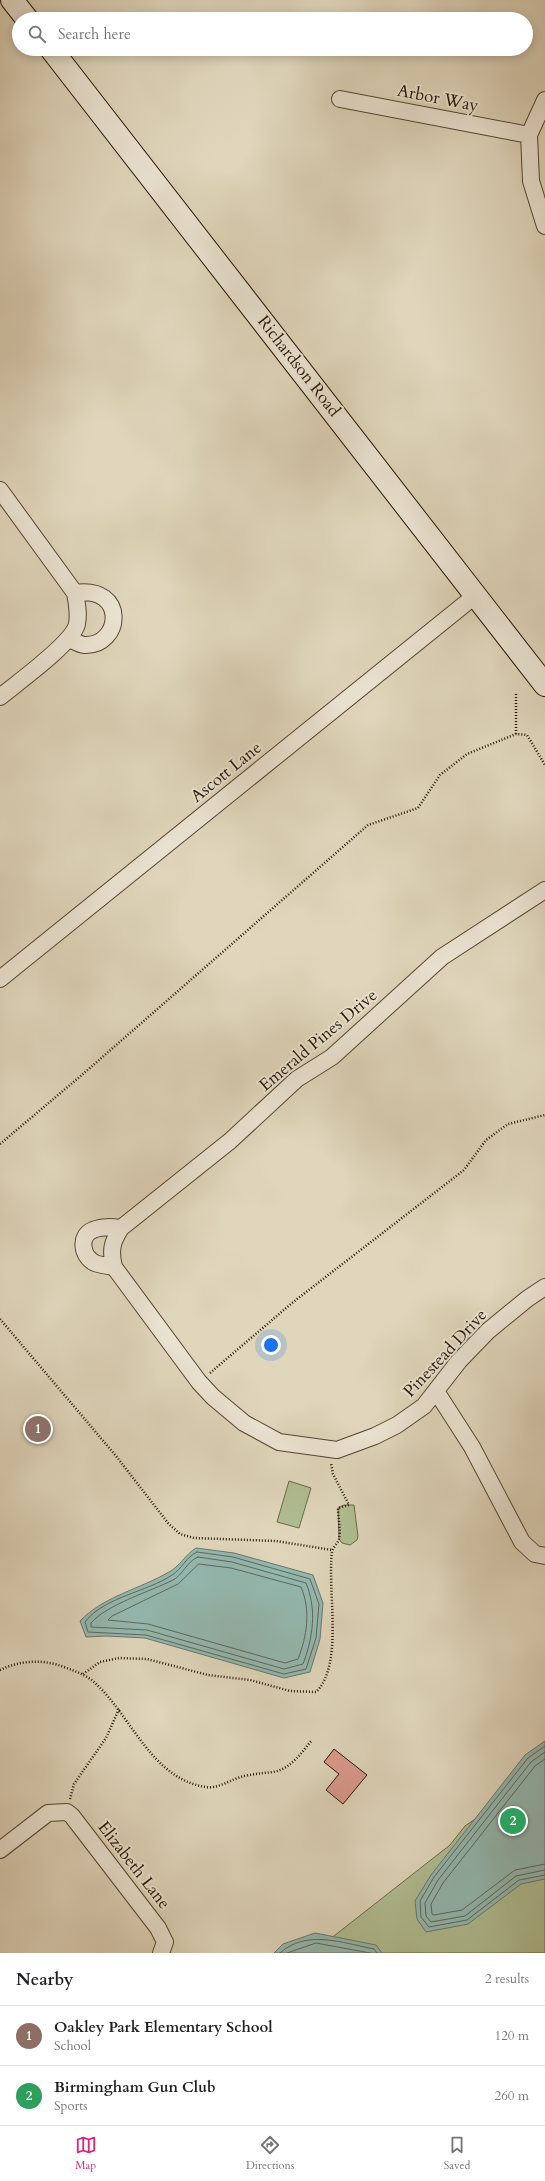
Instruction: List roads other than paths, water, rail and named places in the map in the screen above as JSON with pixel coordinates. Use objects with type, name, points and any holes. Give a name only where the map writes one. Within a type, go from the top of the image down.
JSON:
[{"type":"street","points":[[0,4],[5,0]]},
{"type":"street","points":[[12,0],[21,12]]},
{"type":"street","name":"Richardson Road","points":[[55,56],[545,685]]},
{"type":"street","name":"Arbor Way","points":[[340,99],[529,134]]},
{"type":"street","points":[[545,100],[529,134],[531,181],[545,226]]},
{"type":"street","points":[[0,490],[75,593],[78,611],[77,625],[70,639],[0,697]]},
{"type":"street","points":[[70,639],[83,645],[97,643],[108,635],[114,622],[112,608],[103,596],[90,591],[75,593]]},
{"type":"street","name":"Ascott Lane","points":[[0,979],[476,595]]},
{"type":"street","name":"Emerald Pines Drive","points":[[112,1260],[113,1240],[121,1228],[230,1141],[297,1079],[332,1057],[442,957],[545,890]]},
{"type":"street","points":[[112,1260],[95,1263],[87,1257],[83,1246],[85,1237],[92,1230],[104,1227],[121,1228]]},
{"type":"street","name":"Pinestead Drive","points":[[112,1260],[199,1382],[213,1397],[244,1423],[279,1442],[337,1450],[375,1436],[397,1425],[424,1406],[459,1361],[488,1331],[527,1299],[545,1287]]},
{"type":"street","points":[[436,1391],[472,1447],[522,1542],[535,1554],[545,1556]]},
{"type":"street","name":"Elizabeth Lane","points":[[0,1850],[48,1813],[62,1812],[72,1816],[158,1928],[165,1942],[161,1953]]},
{"type":"water","points":[[196,1548],[234,1553],[313,1575],[323,1603],[320,1639],[310,1672],[284,1678],[145,1638],[106,1636],[86,1637],[80,1621],[90,1612],[111,1599],[169,1572]]},
{"type":"water","points":[[545,1741],[545,1879],[521,1884],[468,1924],[426,1932],[417,1919],[415,1901],[431,1875],[525,1755]]},
{"type":"water","points":[[315,1933],[376,1945],[382,1953],[274,1953],[283,1944]]},
{"type":"place","name":"Oakley Park Elementary School","points":[[38,1429]]},
{"type":"place","name":"Birmingham Gun Club","points":[[513,1821]]}]
